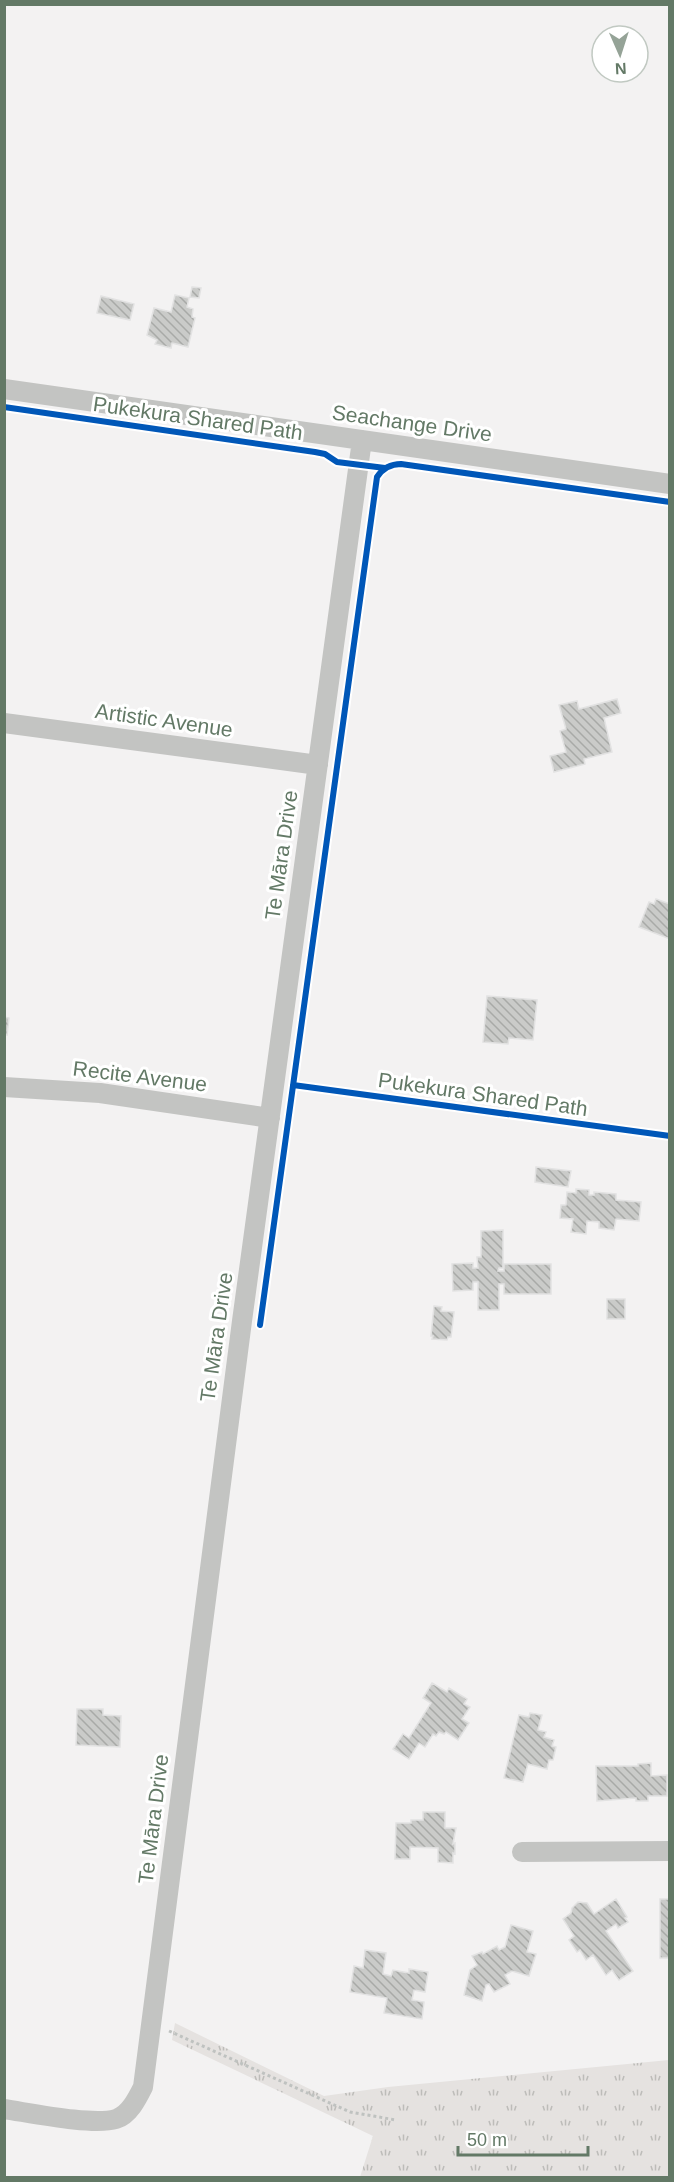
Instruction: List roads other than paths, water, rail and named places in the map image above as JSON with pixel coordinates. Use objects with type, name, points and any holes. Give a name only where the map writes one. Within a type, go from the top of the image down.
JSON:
[{"type":"street","name":"Seachange Drive","points":[[4,389],[669,484]]},
{"type":"street","name":"Te Māra Drive","points":[[4,2109],[95,2122],[118,2119],[133,2105],[143,2087],[270,1118],[362,440]]},
{"type":"street","name":"Artistic Avenue","points":[[4,723],[318,765]]},
{"type":"street","name":"Recite Avenue","points":[[4,1088],[100,1094],[270,1118]]},
{"type":"street","points":[[522,1852],[669,1851]]}]
